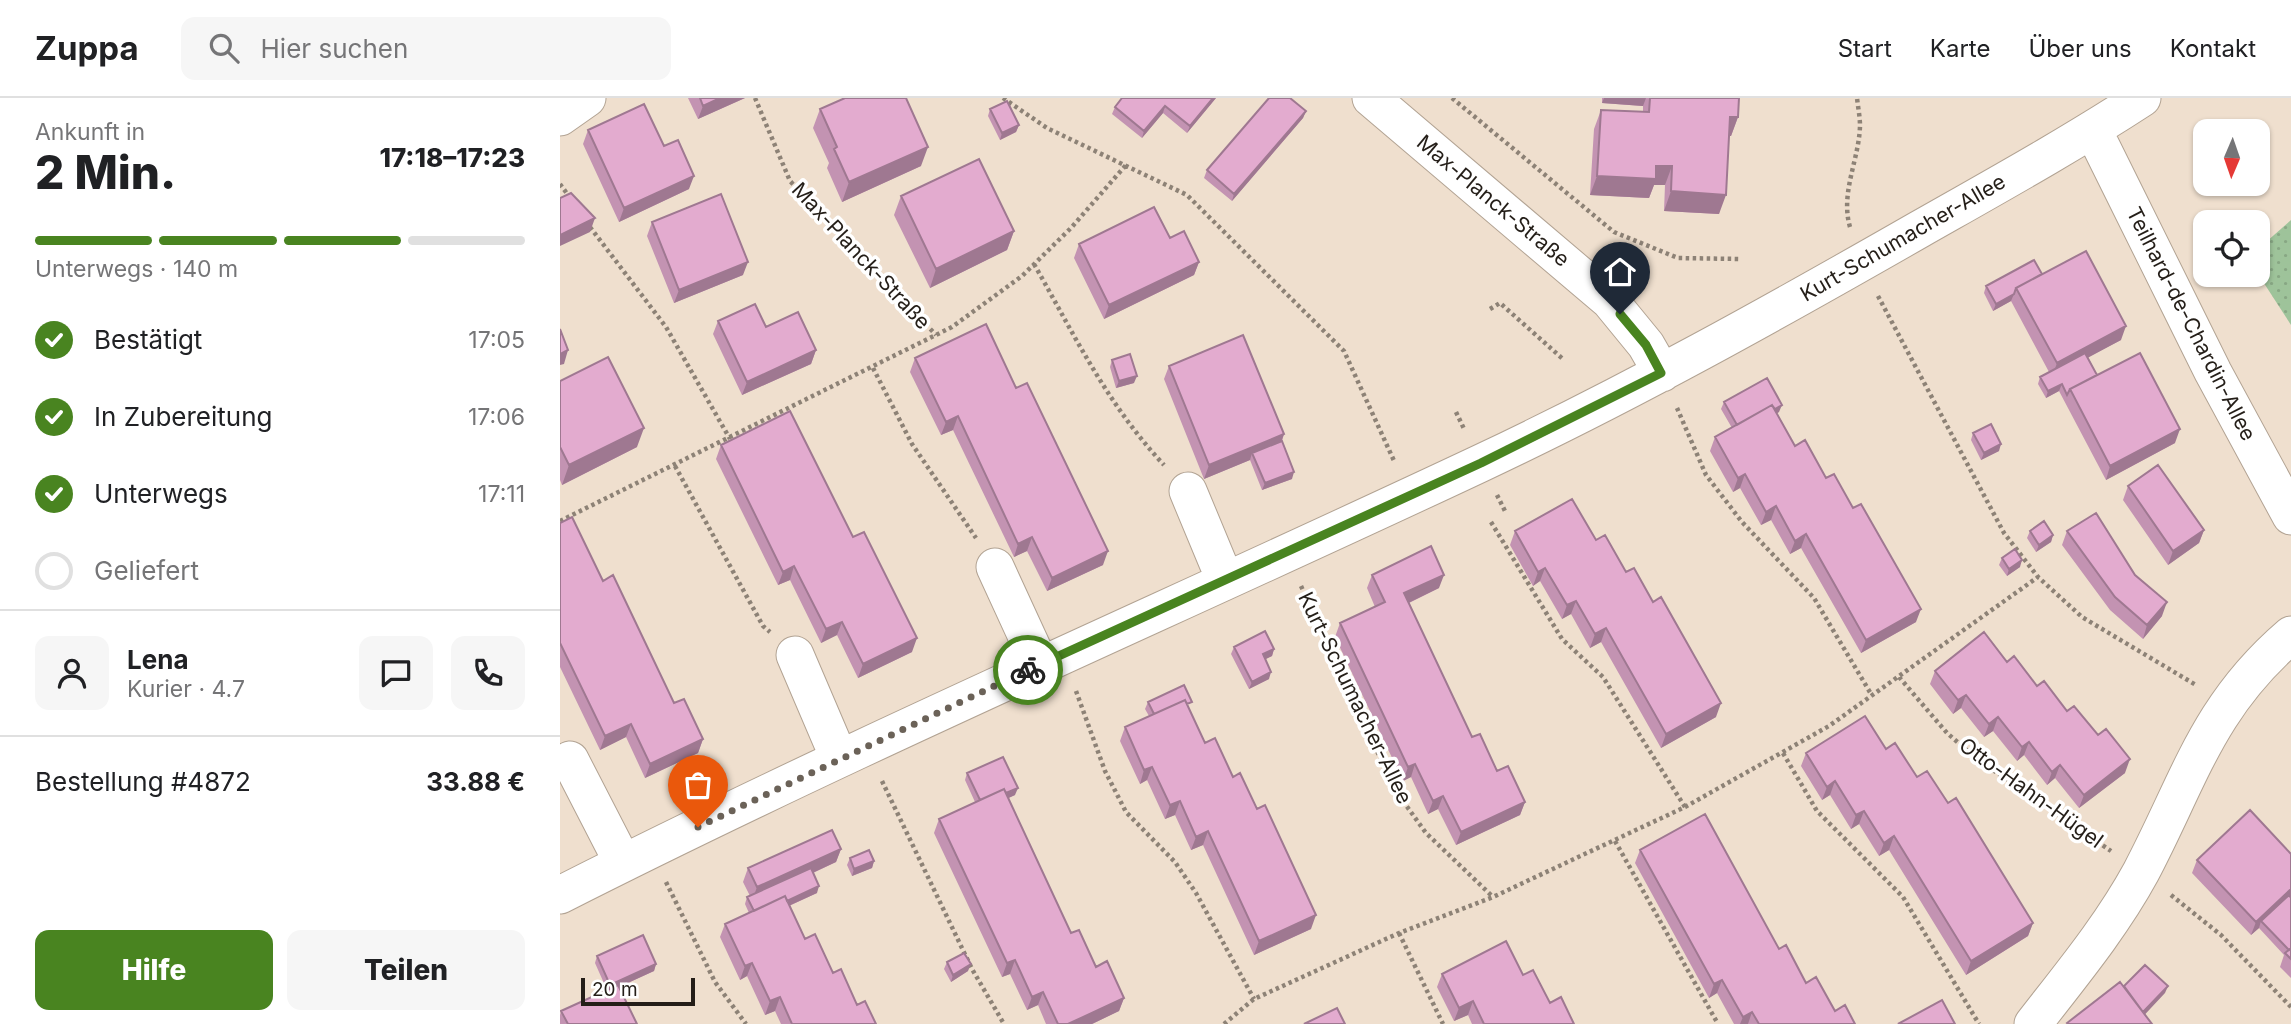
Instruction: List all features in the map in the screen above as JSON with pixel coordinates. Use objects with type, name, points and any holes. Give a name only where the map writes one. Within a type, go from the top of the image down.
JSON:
[{"type":"street","points":[[560,117],[587,98]]},
{"type":"street","name":"Max-Planck-Straße","points":[[1371,98],[1610,301],[1646,345],[1661,373]]},
{"type":"street","name":"Kurt-Schumacher-Allee","points":[[560,895],[852,753],[1410,495],[1661,373],[1861,263],[2093,130],[2142,98]]},
{"type":"street","name":"Teilhard-de-Chardin-Allee","points":[[2093,130],[2213,372],[2291,516]]},
{"type":"street","points":[[1188,491],[1225,580]]},
{"type":"street","points":[[995,567],[1051,660]]},
{"type":"street","points":[[2033,1024],[2109,926],[2141,871],[2201,744],[2228,702],[2262,660],[2291,635]]},
{"type":"street","points":[[795,655],[852,753]]},
{"type":"street","points":[[570,760],[637,856]]},
{"type":"path","name":"Max-Planck-Straße","points":[[755,98],[790,181],[936,335]]},
{"type":"path","points":[[1003,98],[1047,128],[1187,195],[1344,351],[1410,495]]},
{"type":"path","points":[[1452,98],[1614,232],[1678,258],[1740,260]]},
{"type":"path","points":[[1857,98],[1860,126],[1846,215],[1861,263],[2004,533],[2038,577],[2082,617],[2142,656],[2228,702]]},
{"type":"path","points":[[561,519],[730,439],[952,327],[1034,264],[1071,228],[1126,165]]},
{"type":"path","points":[[560,184],[572,201]]},
{"type":"path","points":[[586,222],[666,327],[730,439]]},
{"type":"path","points":[[1034,264],[1130,429],[1188,491]]},
{"type":"path","points":[[1490,309],[1500,303],[1564,360]]},
{"type":"path","points":[[873,368],[912,444],[945,489],[995,567]]},
{"type":"path","points":[[1661,373],[1706,475],[1742,522],[1814,598],[1871,694]]},
{"type":"path","points":[[675,466],[763,626],[795,655]]},
{"type":"path","points":[[1491,522],[1562,639],[1602,677],[1685,807]]},
{"type":"path","name":"Kurt-Schumacher-Allee","points":[[1285,552],[1395,790],[1426,833],[1493,897]]},
{"type":"path","points":[[1224,1024],[1254,999],[1399,933],[1493,897],[1685,807],[1829,726],[2038,577]]},
{"type":"path","points":[[1051,660],[1126,813],[1175,862],[1196,893],[1254,999]]},
{"type":"path","name":"Otto-Hahn-Hügel","points":[[1899,677],[1947,733],[1977,759],[2141,871],[2221,936],[2291,1007]]},
{"type":"path","points":[[1783,752],[1816,811],[1903,897],[1979,1024]]},
{"type":"path","points":[[852,753],[1004,1024]]},
{"type":"path","points":[[1615,841],[1718,1024]]},
{"type":"path","points":[[637,856],[715,982],[746,1024]]},
{"type":"path","points":[[1399,933],[1443,1024]]},
{"type":"green space","points":[[2291,220],[2291,325],[2266,287],[2270,287],[2270,238]]},
{"type":"building","points":[[700,98],[720,98],[703,106]]},
{"type":"building","points":[[845,98],[906,98],[928,147],[849,182],[820,109]]},
{"type":"building","points":[[1122,98],[1213,98],[1190,126],[1165,106],[1144,131],[1115,107]]},
{"type":"building","points":[[1269,98],[1290,98],[1306,111],[1234,194],[1207,170]]},
{"type":"building","points":[[1650,98],[1739,98],[1738,117],[1730,117],[1726,195],[1671,191],[1672,166],[1656,166],[1656,179],[1597,176],[1601,110],[1649,112]]},
{"type":"building","points":[[1007,101],[1019,125],[1002,133],[990,109]]},
{"type":"building","points":[[644,104],[664,146],[678,140],[694,176],[624,208],[588,130]]},
{"type":"building","points":[[979,159],[1014,231],[936,269],[901,196]]},
{"type":"building","points":[[571,193],[595,218],[560,235],[560,198]]},
{"type":"building","points":[[721,194],[748,262],[679,290],[652,222]]},
{"type":"building","points":[[1154,207],[1170,238],[1184,231],[1199,262],[1109,305],[1079,244]]},
{"type":"building","points":[[2086,251],[2126,326],[2057,363],[2016,288]]},
{"type":"building","points":[[2034,260],[2042,274],[2016,288],[2014,294],[1996,304],[1986,286]]},
{"type":"building","points":[[755,304],[766,327],[798,312],[816,350],[747,382],[718,321]]},
{"type":"building","points":[[986,324],[1016,388],[1027,383],[1108,551],[1052,578],[1032,537],[1018,544],[958,416],[946,422],[915,358]]},
{"type":"building","points":[[560,329],[568,350],[560,354]]},
{"type":"building","points":[[1243,335],[1284,434],[1209,465],[1169,366]]},
{"type":"building","points":[[2085,353],[2097,375],[2070,389],[2067,395],[2062,384],[2048,391],[2040,377]]},
{"type":"building","points":[[2140,353],[2180,429],[2110,466],[2070,389]]},
{"type":"building","points":[[1130,354],[1137,376],[1119,381],[1112,360]]},
{"type":"building","points":[[608,357],[644,428],[569,465],[560,447],[560,381]]},
{"type":"building","points":[[1767,378],[1782,405],[1775,409],[1772,405],[1737,425],[1724,402]]},
{"type":"building","points":[[1772,405],[1795,446],[1805,440],[1826,478],[1834,474],[1853,508],[1861,504],[1921,609],[1866,640],[1806,534],[1795,541],[1776,506],[1766,512],[1745,474],[1738,478],[1715,437]]},
{"type":"building","points":[[790,411],[853,537],[864,532],[917,638],[863,664],[842,622],[826,629],[794,566],[783,572],[721,445]]},
{"type":"building","points":[[1991,424],[2001,444],[1984,453],[1973,433]]},
{"type":"building","points":[[1282,441],[1294,472],[1265,483],[1252,453]]},
{"type":"building","points":[[2158,465],[2204,530],[2173,551],[2128,486]]},
{"type":"building","points":[[1572,499],[1596,540],[1605,535],[1626,572],[1634,568],[1653,602],[1661,597],[1721,703],[1666,734],[1606,628],[1595,634],[1576,601],[1567,605],[1545,568],[1538,572],[1515,531]]},
{"type":"building","points":[[2096,513],[2135,575],[2167,602],[2147,625],[2115,597],[2067,531]]},
{"type":"building","points":[[572,517],[603,581],[613,575],[674,703],[684,699],[703,739],[650,764],[631,724],[605,736],[560,643],[560,523]]},
{"type":"building","points":[[2044,521],[2053,535],[2039,545],[2030,531]]},
{"type":"building","points":[[1431,546],[1444,575],[1404,593],[1472,737],[1480,734],[1497,771],[1508,766],[1525,802],[1461,832],[1443,796],[1433,801],[1415,764],[1408,767],[1340,623],[1385,602],[1372,575]]},
{"type":"building","points":[[2015,549],[2022,560],[2009,569],[2002,558]]},
{"type":"building","points":[[1265,631],[1274,649],[1263,654],[1271,672],[1252,682],[1234,647]]},
{"type":"building","points":[[1984,632],[2007,662],[2014,656],[2037,686],[2044,681],[2067,711],[2074,706],[2098,735],[2106,729],[2130,759],[2084,795],[2060,765],[2052,772],[2029,742],[2022,747],[1998,717],[1989,724],[1966,695],[1958,700],[1935,671]]},
{"type":"building","points":[[1184,685],[1192,702],[1187,704],[1185,700],[1154,714],[1148,702]]},
{"type":"building","points":[[1185,700],[1205,743],[1215,738],[1233,777],[1240,773],[1257,809],[1265,805],[1316,915],[1259,941],[1208,831],[1196,837],[1180,801],[1170,805],[1152,767],[1144,770],[1125,727]]},
{"type":"building","points":[[1865,716],[1886,749],[1895,743],[1917,777],[1927,771],[1948,803],[1956,798],[2033,923],[1971,961],[1894,836],[1884,843],[1864,811],[1856,815],[1835,781],[1827,787],[1806,753]]},
{"type":"building","points":[[1003,757],[1018,788],[1006,793],[1004,789],[980,800],[967,773]]},
{"type":"building","points":[[1004,789],[1071,933],[1079,930],[1096,967],[1107,961],[1124,998],[1068,1024],[1058,1024],[1043,992],[1032,997],[1015,960],[1007,963],[939,819]]},
{"type":"building","points":[[2250,810],[2291,854],[2291,889],[2256,922],[2197,860]]},
{"type":"building","points":[[1705,814],[1779,949],[1786,945],[1806,983],[1816,977],[1835,1011],[1845,1005],[1855,1024],[1759,1024],[1752,1012],[1743,1017],[1722,980],[1714,984],[1640,850]]},
{"type":"building","points":[[832,830],[841,849],[757,887],[748,868]]},
{"type":"building","points":[[869,850],[874,861],[854,869],[850,858]]},
{"type":"building","points":[[811,868],[819,886],[787,901],[785,896],[754,911],[747,897]]},
{"type":"building","points":[[2289,895],[2291,948],[2289,950],[2261,921]]},
{"type":"building","points":[[785,896],[805,939],[815,934],[833,973],[841,969],[857,1005],[865,1001],[876,1024],[792,1024],[780,997],[770,1001],[752,963],[745,966],[725,924]]},
{"type":"building","points":[[643,935],[656,964],[610,985],[597,956]]},
{"type":"building","points":[[1506,941],[1523,975],[1533,970],[1550,1003],[1561,997],[1574,1024],[1484,1024],[1473,1001],[1459,1008],[1442,974]]},
{"type":"building","points":[[2291,948],[2291,959],[2285,953]]},
{"type":"building","points":[[964,953],[971,964],[953,975],[947,962]]},
{"type":"building","points":[[2145,965],[2168,986],[2143,1012],[2124,986]]},
{"type":"building","points":[[2120,982],[2152,1024],[2067,1023]]},
{"type":"building","points":[[618,985],[637,1024],[568,1024],[561,1011]]},
{"type":"building","points":[[1942,1000],[1955,1024],[1898,1024]]},
{"type":"building","points":[[1337,1008],[1345,1024],[1304,1024]]},
{"type":"way so far","points":[[698,827],[1028,670]]},
{"type":"route","points":[[1028,670],[1481,463],[1661,373],[1646,345],[1620,314]]}]
